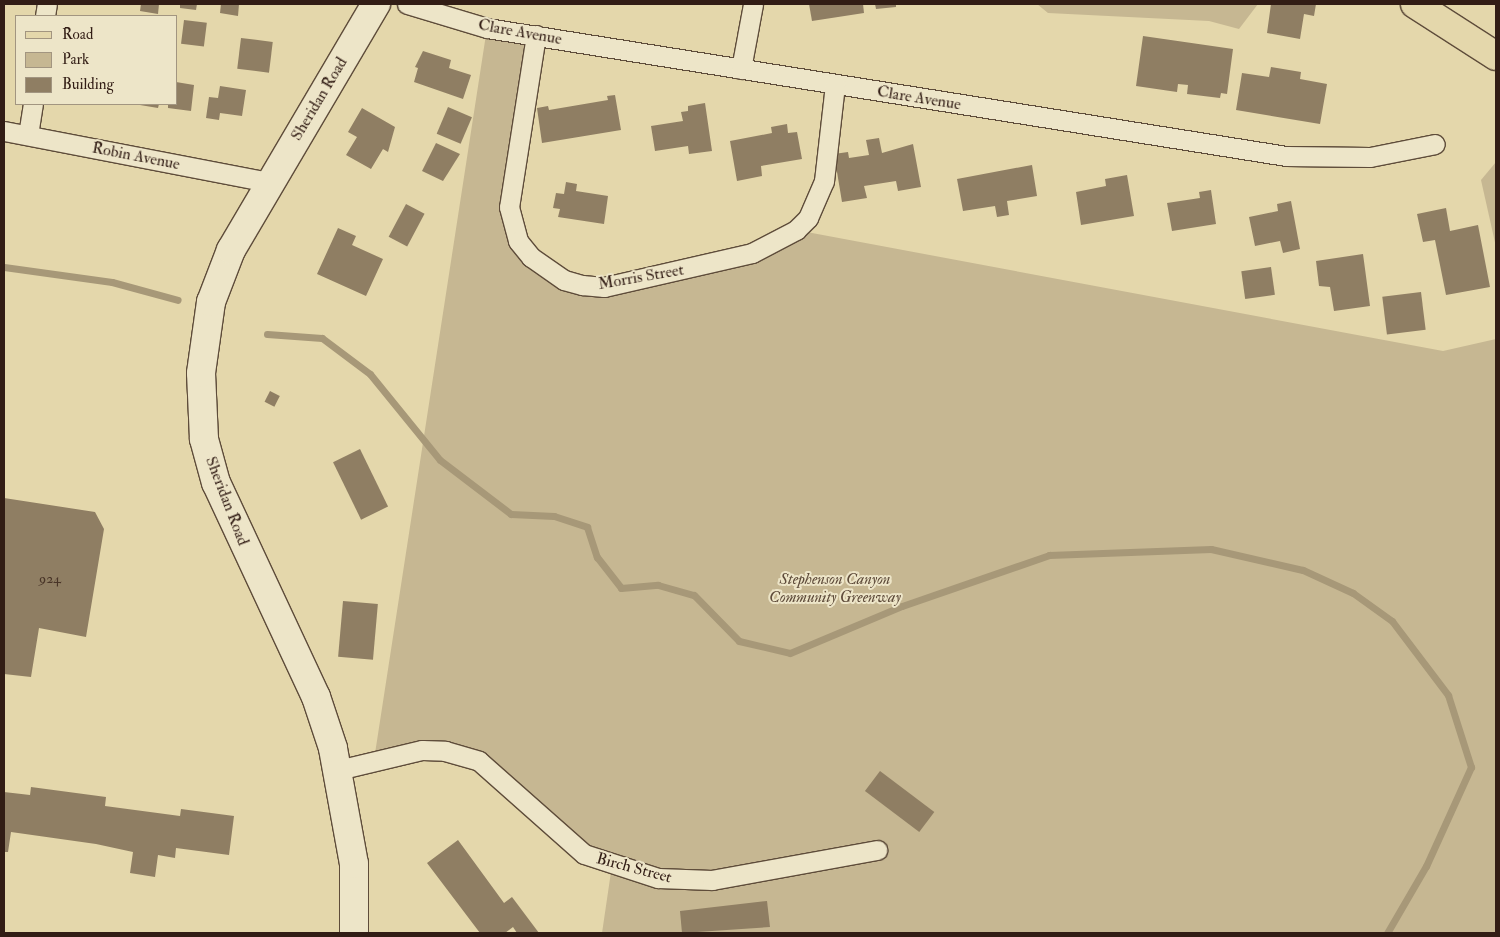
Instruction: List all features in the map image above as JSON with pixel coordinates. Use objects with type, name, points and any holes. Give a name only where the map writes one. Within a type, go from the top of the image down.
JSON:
[{"type":"main road","name":"Sheridan Road","points":[[354,933],[354,864],[338,770],[316,697],[220,493],[202,418],[201,359],[211,302],[231,250],[269,182],[376,4]]},
{"type":"main road","points":[[1415,4],[1496,56]]},
{"type":"street","name":"Clare Avenue","points":[[406,4],[487,28],[835,85],[1316,159],[1383,156],[1435,144]]},
{"type":"street","points":[[741,69],[753,4]]},
{"type":"street","name":"Morris Street","points":[[536,35],[509,207],[518,241],[531,257],[564,280],[582,286],[604,286],[752,254],[796,230],[812,210],[824,181],[835,85]]},
{"type":"street","points":[[28,135],[33,105]]},
{"type":"street","name":"Robin Avenue","points":[[4,131],[269,182]]},
{"type":"street","name":"Birch Street","points":[[338,770],[422,750],[473,759],[493,770],[559,836],[584,854],[666,879],[712,880],[877,850]]},
{"type":"green space","points":[[1037,4],[1258,4],[1239,29],[1209,21],[1048,13]]},
{"type":"green space","name":"Stephenson Canyon Community Greenway","points":[[487,28],[536,35],[509,190],[531,257],[604,287],[796,230],[1443,351],[1496,339],[1496,933],[602,933],[612,865],[466,757],[374,760]]},
{"type":"green space","points":[[1496,162],[1496,247],[1481,180]]},
{"type":"building","points":[[141,4],[159,4],[158,14],[140,11]]},
{"type":"building","points":[[180,4],[197,4],[196,10],[180,8]]},
{"type":"building","points":[[221,4],[239,4],[238,16],[220,13]]},
{"type":"building","points":[[809,4],[863,4],[864,13],[812,21]]},
{"type":"building","points":[[875,4],[896,4],[896,7],[876,9]]},
{"type":"building","points":[[1271,4],[1316,4],[1314,16],[1304,14],[1300,39],[1267,33]]},
{"type":"building","points":[[184,20],[207,23],[204,47],[181,44]]},
{"type":"building","points":[[1143,36],[1233,49],[1227,94],[1221,93],[1220,98],[1187,94],[1188,85],[1178,84],[1177,92],[1136,86]]},
{"type":"building","points":[[241,38],[273,42],[269,73],[237,69]]},
{"type":"building","points":[[423,51],[451,60],[449,68],[471,75],[463,99],[414,82],[418,68],[415,67]]},
{"type":"building","points":[[1271,67],[1301,72],[1300,79],[1327,84],[1320,124],[1236,110],[1242,73],[1269,77]]},
{"type":"building","points":[[178,82],[194,85],[191,111],[168,108],[168,105],[178,105]]},
{"type":"building","points":[[220,86],[246,90],[242,116],[220,113],[219,120],[206,118],[209,97],[218,98]]},
{"type":"building","points":[[615,95],[621,130],[542,143],[537,108],[548,106],[549,110],[608,100],[607,96]]},
{"type":"building","points":[[705,103],[712,151],[689,154],[688,146],[655,151],[651,126],[683,121],[681,112],[688,111],[688,106]]},
{"type":"building","points":[[140,105],[159,105],[158,108]]},
{"type":"building","points":[[448,107],[472,117],[461,144],[437,134]]},
{"type":"building","points":[[362,108],[395,127],[388,152],[383,149],[371,169],[346,155],[357,137],[348,132]]},
{"type":"building","points":[[787,124],[788,133],[797,132],[802,159],[761,166],[762,176],[737,181],[730,141],[772,133],[771,127]]},
{"type":"building","points":[[879,138],[882,153],[913,144],[921,187],[898,191],[896,181],[864,186],[867,198],[842,202],[834,154],[848,152],[849,158],[869,155],[866,140]]},
{"type":"building","points":[[436,143],[460,154],[443,181],[422,171]]},
{"type":"building","points":[[1032,165],[1037,196],[1007,201],[1009,215],[997,217],[995,206],[963,211],[957,179]]},
{"type":"building","points":[[1127,175],[1134,216],[1081,225],[1076,192],[1106,186],[1105,179]]},
{"type":"building","points":[[566,182],[577,184],[576,191],[608,196],[604,224],[558,217],[560,209],[553,208],[556,193],[564,194]]},
{"type":"building","points":[[1211,190],[1216,224],[1172,231],[1167,203],[1200,198],[1199,192]]},
{"type":"building","points":[[1291,201],[1300,249],[1283,253],[1280,241],[1255,246],[1249,217],[1278,211],[1277,204]]},
{"type":"building","points":[[406,204],[425,214],[407,247],[389,237]]},
{"type":"building","points":[[1446,208],[1450,231],[1478,225],[1490,287],[1446,295],[1435,240],[1423,242],[1417,214]]},
{"type":"building","points":[[338,228],[356,236],[352,245],[383,259],[366,296],[317,274]]},
{"type":"building","points":[[1363,254],[1370,306],[1334,311],[1330,287],[1319,286],[1316,261]]},
{"type":"building","points":[[1271,267],[1275,295],[1245,299],[1241,271]]},
{"type":"building","points":[[1421,292],[1426,330],[1387,334],[1382,297]]},
{"type":"building","points":[[270,391],[280,396],[274,407],[265,402]]},
{"type":"building","points":[[360,449],[388,507],[361,520],[333,462]]},
{"type":"building","points":[[4,498],[95,512],[104,529],[86,637],[39,628],[31,677],[4,674]]},
{"type":"building","points":[[343,601],[378,604],[373,660],[338,657]]},
{"type":"building","points":[[880,771],[934,812],[919,832],[865,791]]},
{"type":"building","points":[[31,787],[106,797],[105,806],[180,816],[181,809],[234,816],[229,855],[176,848],[175,858],[158,855],[155,877],[130,873],[133,852],[96,844],[11,832],[8,852],[4,852],[4,792],[30,795]]},
{"type":"building","points":[[458,840],[504,903],[512,897],[539,933],[517,933],[513,927],[505,933],[480,933],[427,863]]},
{"type":"building","points":[[767,901],[770,927],[682,933],[680,911]]},
{"type":"waterway","points":[[4,267],[112,282],[178,300]]},
{"type":"waterway","points":[[267,334],[322,338],[370,374],[440,460],[511,514],[554,516],[587,527],[597,557],[621,588],[658,585],[694,595],[739,641],[790,653],[902,606],[1049,555],[1211,549],[1303,570],[1353,593],[1392,621],[1448,695],[1471,767],[1426,866],[1387,933]]}]
